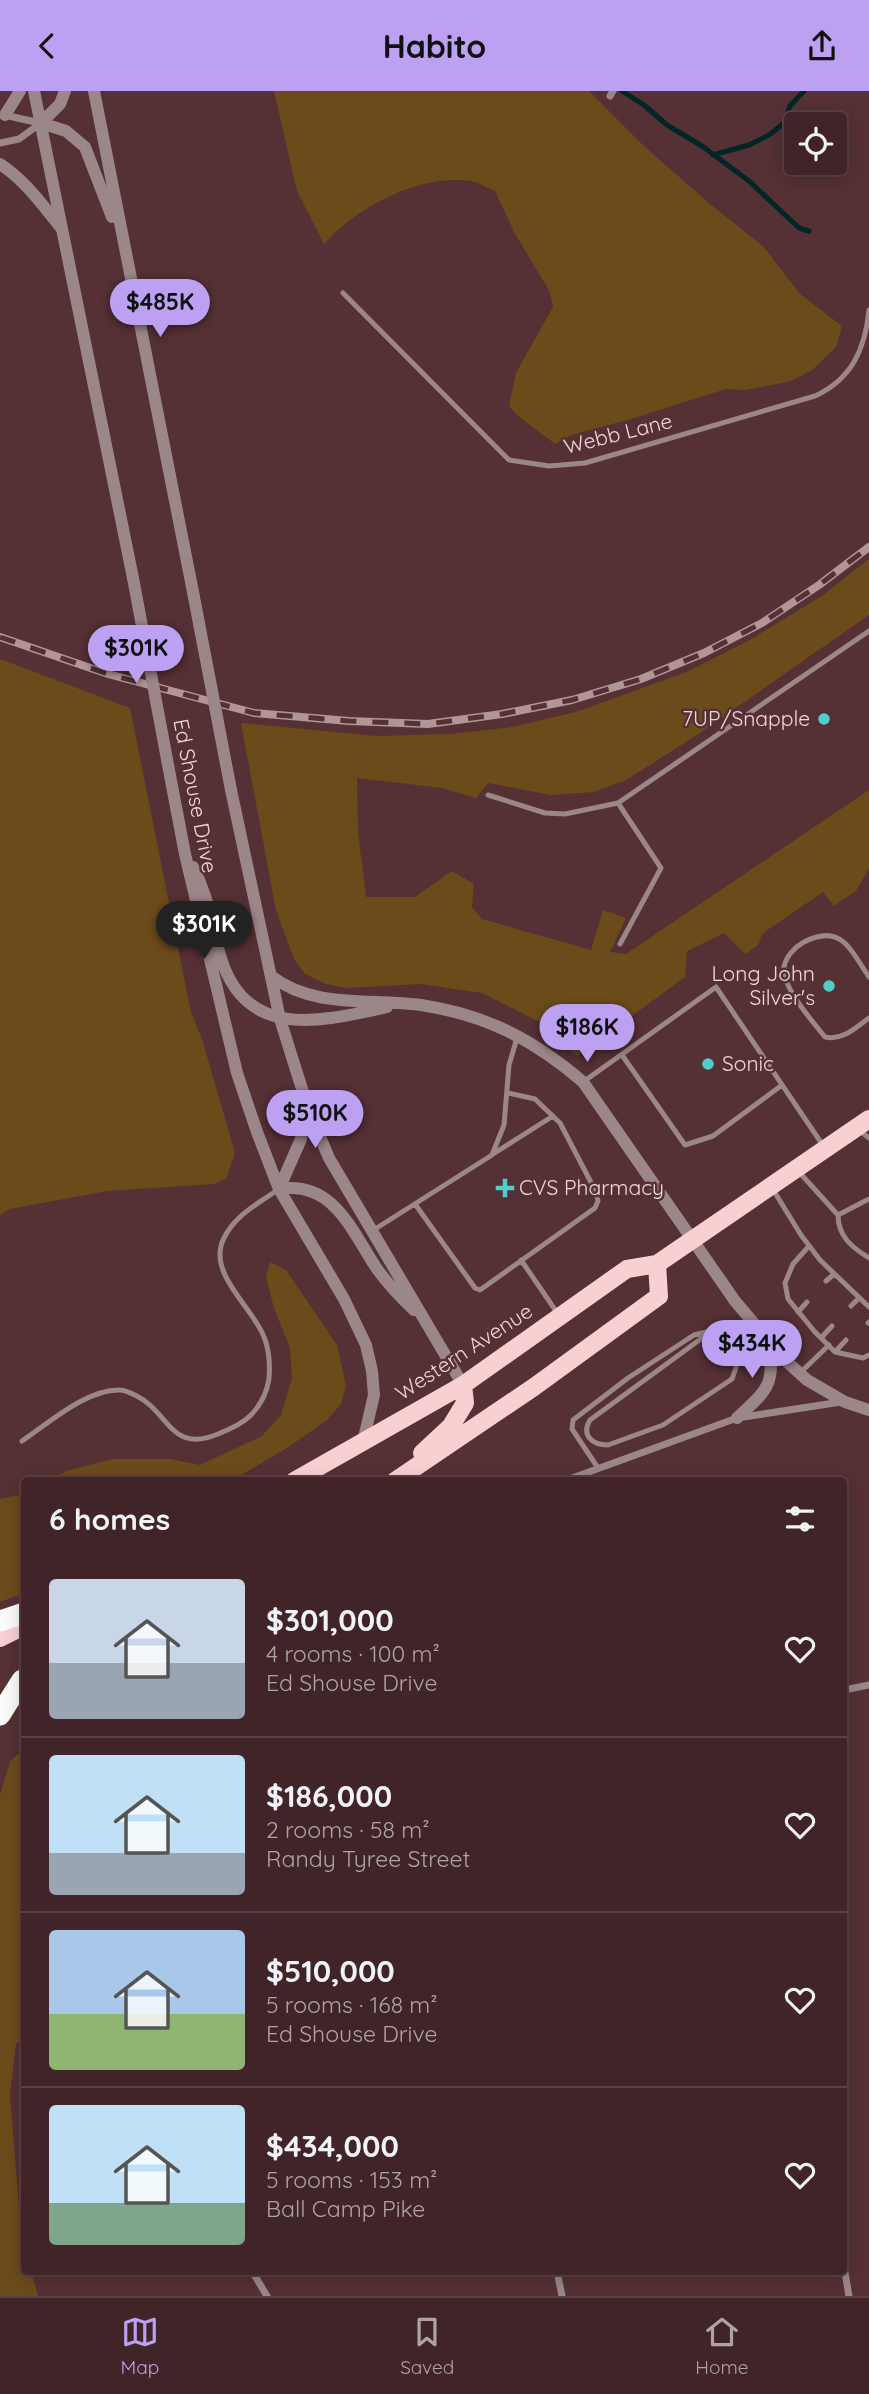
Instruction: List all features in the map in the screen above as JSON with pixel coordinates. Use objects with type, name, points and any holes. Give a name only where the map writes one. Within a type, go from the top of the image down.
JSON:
[{"type":"highway","points":[[0,1621],[21,1614]]},
{"type":"highway","points":[[0,1715],[21,1682]]},
{"type":"main road","name":"Western Avenue","points":[[301,1477],[463,1385],[627,1269],[657,1264],[826,1149],[865,1128]]},
{"type":"main road","points":[[400,1477],[534,1387],[659,1296],[657,1264]]},
{"type":"main road","points":[[400,1477],[426,1447],[451,1426],[465,1403],[463,1385]]},
{"type":"main road","points":[[0,1639],[21,1628]]},
{"type":"main road","points":[[0,1690],[21,1680]]},
{"type":"street","points":[[20,91],[3,115],[66,131],[85,147],[126,257]]},
{"type":"street","name":"Ed Shouse Drive","points":[[34,91],[133,579],[185,854],[237,1073],[279,1189],[344,1300],[366,1345],[374,1395],[363,1442]]},
{"type":"street","points":[[0,143],[19,139],[41,123],[60,104],[65,91]]},
{"type":"street","name":"Ed Shouse Drive","points":[[94,91],[231,790],[280,1019],[305,1098],[329,1157],[463,1385]]},
{"type":"street","points":[[0,164],[29,188],[63,231]]},
{"type":"street","points":[[185,854],[205,889],[221,957],[233,985],[240,996],[257,1009],[280,1019],[298,1021],[401,1004]]},
{"type":"street","points":[[271,976],[294,990],[330,999],[418,1005],[468,1014],[518,1035],[555,1058],[583,1082],[736,1301],[769,1342],[800,1373],[845,1402],[869,1410]]},
{"type":"street","points":[[279,1189],[301,1139],[305,1098]]},
{"type":"street","points":[[279,1189],[291,1187],[306,1190],[333,1204],[392,1289],[424,1319]]},
{"type":"street","points":[[737,1417],[763,1393],[771,1380],[769,1342]]},
{"type":"street","points":[[574,1477],[737,1417],[845,1402]]},
{"type":"street","points":[[847,1689],[869,1685]]},
{"type":"street","points":[[254,2275],[267,2296]]},
{"type":"street","points":[[558,2275],[562,2296]]},
{"type":"street","points":[[845,2275],[849,2296]]},
{"type":"lane","name":"Webb Lane","points":[[343,293],[509,460],[549,466],[584,463],[832,388],[850,368],[861,349],[869,310]]},
{"type":"lane","points":[[488,795],[545,813],[565,814],[618,803],[869,631]]},
{"type":"lane","points":[[618,803],[661,868],[620,944]]},
{"type":"lane","points":[[869,977],[846,943],[834,935],[817,935],[794,947],[784,968],[788,987],[825,1037],[834,1039],[849,1033],[869,1018]]},
{"type":"lane","points":[[583,1082],[716,987],[826,1149]]},
{"type":"lane","points":[[492,1155],[504,1125],[509,1065],[518,1035]]},
{"type":"lane","points":[[622,1055],[685,1145],[713,1136],[782,1085]]},
{"type":"lane","points":[[415,1204],[475,1288],[480,1290],[595,1208],[598,1201],[596,1192],[560,1123],[535,1100],[508,1094]]},
{"type":"lane","points":[[372,1231],[553,1116]]},
{"type":"lane","points":[[796,1170],[838,1215],[838,1222],[848,1244],[869,1258]]},
{"type":"lane","points":[[772,1187],[809,1246],[869,1307]]},
{"type":"lane","points":[[22,1441],[91,1395],[122,1389],[148,1402],[168,1426],[183,1438],[203,1440],[227,1431],[250,1416],[268,1391],[270,1363],[264,1336],[228,1283],[221,1262],[222,1240],[236,1219],[279,1189]]},
{"type":"lane","points":[[838,1215],[869,1199]]},
{"type":"lane","points":[[809,1246],[793,1264],[785,1283],[788,1299],[835,1352],[863,1358],[869,1355]]},
{"type":"lane","points":[[521,1260],[559,1317]]},
{"type":"lane","points":[[826,1281],[834,1274]]},
{"type":"lane","points":[[851,1306],[859,1298]]},
{"type":"lane","points":[[798,1312],[807,1302]]},
{"type":"lane","points":[[598,1468],[572,1429],[573,1420],[628,1378],[694,1335],[752,1321]]},
{"type":"lane","points":[[713,1329],[590,1420],[586,1434],[591,1440],[598,1445],[608,1445],[663,1426],[732,1379],[752,1321]]},
{"type":"lane","points":[[821,1338],[832,1326]]},
{"type":"lane","points":[[835,1352],[846,1341]]},
{"type":"lane","points":[[800,1373],[829,1345]]},
{"type":"shaded area","points":[[274,91],[589,91],[644,146],[763,246],[800,294],[842,326],[836,347],[811,371],[788,382],[745,390],[726,389],[571,435],[555,444],[509,406],[516,373],[553,307],[550,292],[514,232],[495,191],[473,182],[450,180],[410,188],[371,206],[324,244],[297,191]]},
{"type":"shaded area","points":[[869,559],[869,615],[691,739],[626,780],[594,792],[551,795],[488,783],[476,798],[442,788],[357,778],[358,833],[366,897],[415,897],[452,871],[474,884],[472,907],[482,919],[591,950],[603,910],[626,918],[610,952],[626,954],[869,790],[869,868],[856,891],[834,906],[823,892],[763,933],[758,945],[745,954],[724,933],[687,951],[685,977],[577,1056],[540,1022],[482,993],[421,984],[346,988],[326,984],[305,974],[294,959],[276,910],[241,723],[376,736],[450,734],[512,727],[576,712],[689,671],[750,640],[823,595]]},
{"type":"shaded area","points":[[0,659],[130,708],[191,1013],[202,1039],[235,1153],[226,1179],[214,1184],[107,1191],[10,1209],[0,1215]]},
{"type":"shaded area","points":[[270,1262],[286,1270],[337,1345],[346,1386],[341,1404],[327,1420],[238,1477],[55,1477],[66,1471],[114,1459],[170,1459],[200,1465],[262,1436],[281,1415],[292,1378],[290,1348],[274,1308],[266,1277]]},
{"type":"shaded area","points":[[21,1495],[21,1594],[0,1602],[0,1499]]},
{"type":"shaded area","points":[[21,1751],[21,2041],[16,2044],[10,2095],[21,2233],[21,2275],[32,2275],[38,2296],[0,2296],[0,1795],[10,1762]]},
{"type":"waterway","points":[[622,91],[749,181],[799,228],[809,231]]},
{"type":"waterway","points":[[713,155],[749,145],[769,135],[784,123],[790,106],[804,91]]},
{"type":"railway","points":[[0,637],[108,674],[254,713],[428,724],[502,714],[572,700],[641,679],[704,653],[762,623],[869,547]]},
{"type":"place","name":"7UP/Snapple","points":[[824,719]]},
{"type":"place","name":"Long John Silver's","points":[[829,986]]},
{"type":"place","name":"Sonic","points":[[708,1064]]},
{"type":"place","name":"CVS Pharmacy","points":[[505,1188]]}]
